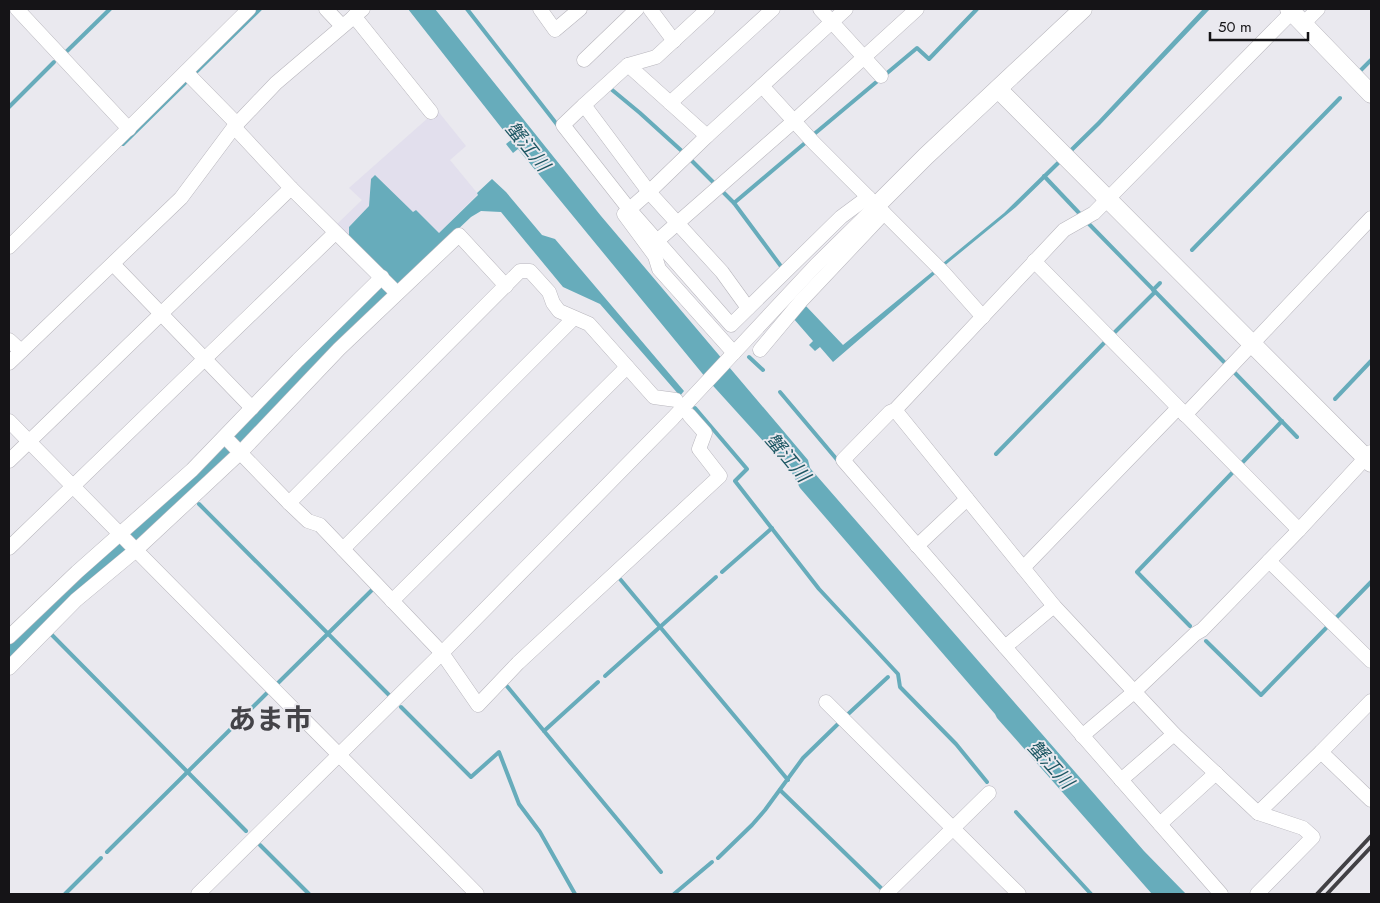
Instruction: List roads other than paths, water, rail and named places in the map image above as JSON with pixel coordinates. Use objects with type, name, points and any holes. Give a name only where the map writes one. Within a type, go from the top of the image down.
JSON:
[{"type":"street","points":[[17,9],[129,129]]},
{"type":"street","points":[[9,247],[249,9]]},
{"type":"street","points":[[326,9],[342,26]]},
{"type":"street","points":[[540,9],[555,30],[580,9]]},
{"type":"street","points":[[584,60],[638,9]]},
{"type":"street","points":[[650,9],[674,41]]},
{"type":"street","points":[[708,9],[656,57],[628,65],[562,125],[629,209],[731,325],[841,217],[876,205]]},
{"type":"street","points":[[670,103],[774,9]]},
{"type":"street","points":[[820,9],[881,76]]},
{"type":"street","points":[[733,355],[659,269],[655,256],[624,214],[846,9]]},
{"type":"street","points":[[657,241],[794,121],[917,9]]},
{"type":"street","points":[[198,894],[442,652],[673,418],[816,265],[876,205],[1083,9]]},
{"type":"street","points":[[1221,894],[843,460],[890,412],[895,410],[1064,230],[1094,213],[1295,15],[1318,9]]},
{"type":"street","points":[[9,363],[181,198],[235,126],[276,83],[359,12],[431,112]]},
{"type":"street","points":[[1295,15],[1371,94]]},
{"type":"street","points":[[628,65],[707,136]]},
{"type":"street","points":[[186,72],[291,188],[396,291]]},
{"type":"street","points":[[762,86],[814,143],[939,268],[983,317]]},
{"type":"street","points":[[998,88],[1252,344],[1369,458],[1202,630],[1194,634],[1134,692],[1082,736]]},
{"type":"street","points":[[584,104],[649,192],[722,272],[748,308]]},
{"type":"street","points":[[9,461],[291,188]]},
{"type":"street","points":[[760,350],[876,205]]},
{"type":"street","points":[[1023,568],[1252,344],[1371,218]]},
{"type":"street","points":[[9,548],[335,233]]},
{"type":"street","points":[[9,668],[76,600],[134,550],[239,451],[396,291],[459,234],[506,286]]},
{"type":"street","points":[[1034,261],[1299,530]]},
{"type":"street","points":[[113,264],[252,408]]},
{"type":"street","points":[[289,503],[520,271],[530,271],[549,292],[553,303],[559,311],[589,324],[654,397],[676,400]]},
{"type":"street","points":[[9,637],[77,572],[121,536],[226,438],[298,360],[383,278]]},
{"type":"street","points":[[343,549],[574,318]]},
{"type":"street","points":[[9,340],[21,351]]},
{"type":"street","points":[[392,601],[627,367]]},
{"type":"street","points":[[895,410],[1054,606],[1174,734],[1258,813],[1303,828],[1313,837],[1257,894]]},
{"type":"street","points":[[226,438],[289,503],[308,520],[320,525],[442,652],[478,705],[518,664],[720,476],[699,449],[705,433],[689,415]]},
{"type":"street","points":[[9,421],[134,550],[476,894]]},
{"type":"street","points":[[917,546],[967,499]]},
{"type":"street","points":[[1269,561],[1371,662]]},
{"type":"street","points":[[1005,647],[1054,606]]},
{"type":"street","points":[[1258,813],[1322,752],[1371,701]]},
{"type":"street","points":[[826,702],[1019,894]]},
{"type":"street","points":[[1121,780],[1174,734]]},
{"type":"street","points":[[1322,752],[1371,800]]},
{"type":"street","points":[[1160,824],[1216,774]]},
{"type":"street","points":[[886,894],[989,793]]},
{"type":"water","name":"蟹江川","points":[[408,9],[435,9],[601,216],[808,460],[810,468],[1144,851],[1186,894],[1152,894],[997,718],[800,488],[792,473],[706,378],[518,149],[513,153],[506,144],[511,140]]},
{"type":"water","points":[[1203,9],[1210,9],[1100,125],[1016,207],[833,362],[820,347],[815,351],[809,345],[813,341],[793,318],[805,305],[843,345],[1004,213],[1097,122]]},
{"type":"water","points":[[375,175],[413,212],[416,210],[439,233],[492,179],[506,192],[542,235],[555,239],[684,391],[680,396],[600,304],[563,287],[501,212],[481,211],[471,217],[399,285],[240,444],[9,659],[9,645],[389,278],[349,240],[349,227],[369,206],[371,179]]},
{"type":"waterway","points":[[65,53],[110,9]]},
{"type":"waterway","points":[[197,71],[260,9]]},
{"type":"waterway","points":[[467,9],[559,127]]},
{"type":"waterway","points":[[813,135],[917,48],[929,59],[977,9]]},
{"type":"waterway","points":[[1361,70],[1371,60]]},
{"type":"waterway","points":[[9,107],[54,62]]},
{"type":"waterway","points":[[123,144],[185,83]]},
{"type":"waterway","points":[[611,89],[684,153]]},
{"type":"waterway","points":[[1192,250],[1340,98]]},
{"type":"waterway","points":[[734,203],[805,143]]},
{"type":"waterway","points":[[691,160],[716,185]]},
{"type":"waterway","points":[[1044,176],[1080,214]]},
{"type":"waterway","points":[[723,192],[734,203],[783,269]]},
{"type":"waterway","points":[[1089,224],[1224,362]]},
{"type":"waterway","points":[[1153,290],[1160,283]]},
{"type":"waterway","points":[[1114,333],[1155,292]]},
{"type":"waterway","points":[[996,454],[1106,341]]},
{"type":"waterway","points":[[749,357],[763,370]]},
{"type":"waterway","points":[[1335,399],[1371,361]]},
{"type":"waterway","points":[[1234,372],[1297,437]]},
{"type":"waterway","points":[[780,392],[839,462]]},
{"type":"waterway","points":[[695,408],[747,469],[735,481],[819,589],[898,674],[900,687],[956,744],[987,782]]},
{"type":"waterway","points":[[1241,464],[1282,421]]},
{"type":"waterway","points":[[1190,626],[1137,572],[1233,472]]},
{"type":"waterway","points":[[199,504],[390,696]]},
{"type":"waterway","points":[[722,572],[772,528]]},
{"type":"waterway","points":[[605,676],[716,577]]},
{"type":"waterway","points":[[620,579],[788,780]]},
{"type":"waterway","points":[[1336,618],[1371,582]]},
{"type":"waterway","points":[[277,684],[372,590]]},
{"type":"waterway","points":[[1206,641],[1261,695],[1329,625]]},
{"type":"waterway","points":[[51,634],[246,831]]},
{"type":"waterway","points":[[846,716],[888,677]]},
{"type":"waterway","points":[[598,682],[544,731],[661,872]]},
{"type":"waterway","points":[[506,685],[544,731]]},
{"type":"waterway","points":[[107,852],[267,693]]},
{"type":"waterway","points":[[401,707],[471,777],[499,752],[519,804],[540,832],[575,894]]},
{"type":"waterway","points":[[718,858],[765,810],[803,758],[840,722]]},
{"type":"waterway","points":[[780,790],[882,889]]},
{"type":"waterway","points":[[1016,812],[1091,894]]},
{"type":"waterway","points":[[260,845],[309,894]]},
{"type":"waterway","points":[[65,894],[101,858]]},
{"type":"waterway","points":[[674,894],[712,862]]},
{"type":"railway","points":[[1317,894],[1371,836]]},
{"type":"railway","points":[[1327,894],[1371,847]]},
{"type":"district","name":"あま市","points":[[270,719]]}]
